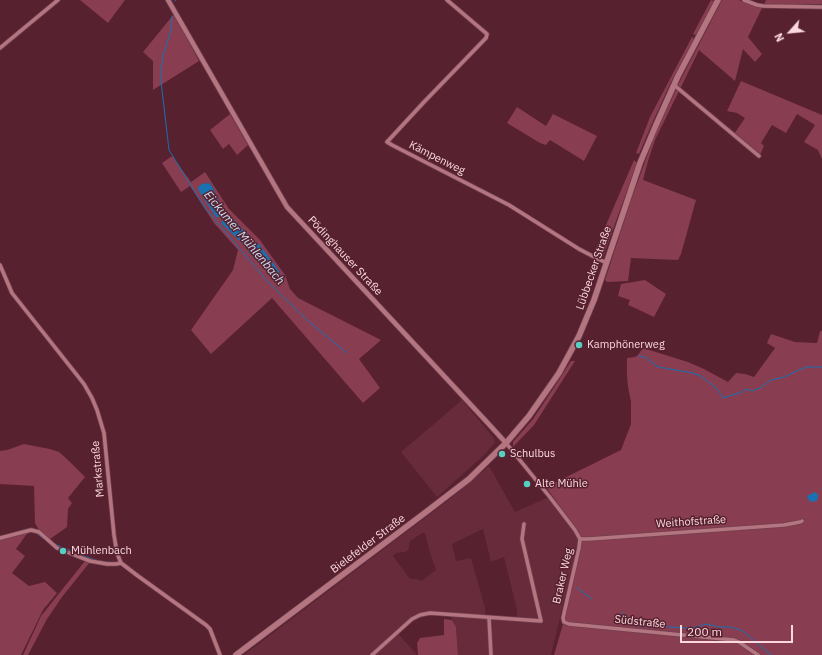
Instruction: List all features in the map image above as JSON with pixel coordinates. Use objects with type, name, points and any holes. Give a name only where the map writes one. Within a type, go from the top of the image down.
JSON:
[{"type":"main road","name":"Lübbecker Straße","points":[[506,443],[529,416],[550,387],[579,336],[594,300],[640,163],[658,119],[718,0]]},
{"type":"main road","name":"Bielefelder Straße","points":[[236,655],[454,491],[469,479],[506,443]]},
{"type":"street","points":[[0,48],[58,0]]},
{"type":"street","name":"Pödinghauser Straße","points":[[168,0],[287,207],[506,443],[549,496]]},
{"type":"street","name":"Kämpenweg","points":[[447,0],[487,34],[486,38],[387,142],[509,205],[579,249],[607,263]]},
{"type":"street","points":[[744,0],[763,6],[822,7]]},
{"type":"street","points":[[674,85],[759,156]]},
{"type":"street","name":"Markstraße","points":[[0,265],[12,293],[84,384],[97,410],[104,433],[114,535],[117,553],[121,563]]},
{"type":"street","name":"Braker Weg","points":[[549,496],[575,530],[580,539],[563,621]]},
{"type":"street","name":"Weithofstraße","points":[[580,539],[784,525],[802,521]]},
{"type":"street","points":[[372,655],[412,619],[420,615],[430,613],[541,621],[522,539],[524,524]]},
{"type":"street","points":[[0,538],[31,530],[39,532],[58,549],[77,556],[107,564],[121,563],[206,625],[210,629],[220,655]]},
{"type":"street","points":[[489,618],[491,655]]},
{"type":"street","name":"Südstraße","points":[[563,621],[569,624],[734,640],[758,655]]},
{"type":"shaded area","points":[[80,0],[125,0],[108,23]]},
{"type":"shaded area","points":[[711,0],[714,1],[696,35],[693,34]]},
{"type":"shaded area","points":[[722,0],[739,0],[762,8],[748,37],[762,54],[755,62],[743,49],[735,81],[699,50],[680,89],[678,85]]},
{"type":"shaded area","points":[[766,0],[822,0],[822,4],[764,4]]},
{"type":"shaded area","points":[[174,14],[199,61],[153,90],[153,61],[143,52]]},
{"type":"shaded area","points":[[692,37],[694,39],[670,84],[639,154],[636,153],[650,117]]},
{"type":"shaded area","points":[[741,81],[822,115],[822,159],[818,150],[804,142],[815,125],[797,114],[786,133],[772,125],[761,143],[764,146],[760,155],[734,134],[745,118],[737,113],[727,111]]},
{"type":"shaded area","points":[[676,90],[679,91],[655,140],[643,180],[696,200],[681,254],[678,260],[631,258],[628,281],[607,282],[605,280],[631,200],[657,129]]},
{"type":"shaded area","points":[[517,107],[546,126],[553,114],[597,136],[584,161],[550,140],[546,145],[540,143],[507,123]]},
{"type":"shaded area","points":[[230,114],[248,145],[237,155],[229,144],[223,149],[210,130]]},
{"type":"shaded area","points":[[172,156],[191,182],[205,172],[229,209],[260,240],[285,275],[290,289],[298,298],[381,340],[359,359],[380,388],[363,403],[272,298],[211,354],[191,330],[233,270],[238,250],[214,223],[190,186],[181,192],[162,163]],"holes":[[[209,183],[212,186],[220,204],[225,211],[198,187]],[[247,248],[279,271],[282,282],[277,282]]]},
{"type":"shaded area","points":[[634,160],[637,163],[603,257],[594,253]]},
{"type":"shaded area","points":[[645,280],[666,294],[654,317],[628,305],[630,300],[618,296],[621,284]]},
{"type":"shaded area","points":[[820,331],[822,331],[822,655],[554,655],[563,624],[580,548],[577,530],[546,487],[621,450],[631,424],[631,402],[628,387],[627,358],[635,357],[643,348],[688,362],[728,382],[736,373],[754,377],[775,348],[767,343],[771,334],[795,342],[817,343]]},
{"type":"shaded area","points":[[571,361],[575,361],[534,425],[513,447],[513,442],[533,419]]},
{"type":"shaded area","points":[[462,400],[493,437],[495,443],[482,457],[437,497],[401,452]]},
{"type":"shaded area","points":[[24,444],[59,452],[85,477],[68,498],[72,503],[68,509],[67,527],[50,539],[39,530],[35,523],[34,486],[0,484],[0,451]]},
{"type":"shaded area","points":[[489,466],[515,512],[549,497],[575,532],[578,543],[551,655],[458,655],[456,627],[450,612],[428,611],[414,615],[396,631],[417,655],[244,655],[451,498]],"holes":[[[483,529],[491,562],[504,557],[517,610],[517,618],[485,615],[485,608],[471,558],[456,561],[452,544]],[[422,533],[425,533],[436,570],[421,581],[417,579],[410,579],[393,556],[396,553],[405,552],[408,550],[409,542]]]},
{"type":"shaded area","points":[[30,532],[16,549],[25,556],[12,573],[29,586],[45,582],[57,593],[43,610],[21,655],[0,655],[0,539]]},
{"type":"shaded area","points":[[85,561],[90,562],[62,597],[47,619],[28,655],[23,655],[41,616]]},
{"type":"shaded area","points":[[444,619],[452,620],[456,627],[458,655],[418,655],[417,643],[420,638],[444,635]]},
{"type":"water","points":[[209,183],[212,186],[220,204],[226,211],[219,217],[216,217],[199,191],[198,187],[202,184]]},
{"type":"water","points":[[230,216],[250,237],[243,244],[221,223]]},
{"type":"water","points":[[255,242],[259,244],[279,271],[282,282],[277,282],[249,252],[247,248]]},
{"type":"water","points":[[815,492],[818,495],[818,499],[811,502],[807,496]]},
{"type":"waterway","name":"Eickumer Mühlenbach","points":[[172,16],[171,30],[163,56],[161,71],[169,150],[205,208],[268,282],[308,321],[347,353]]},
{"type":"waterway","points":[[639,356],[645,357],[658,367],[693,373],[701,376],[717,389],[723,398],[742,392],[746,389],[752,391],[760,388],[771,380],[784,377],[807,367],[822,367]]},
{"type":"waterway","points":[[36,533],[44,539]]},
{"type":"waterway","points":[[52,542],[98,561],[109,562]]},
{"type":"waterway","points":[[577,588],[592,599]]},
{"type":"waterway","points":[[622,613],[626,615],[633,625],[647,627],[657,622],[669,627],[687,628],[706,624],[719,627],[731,627],[743,631],[771,655]]},
{"type":"place","name":"Kamphönerweg","points":[[579,345]]},
{"type":"place","name":"Schulbus","points":[[502,454]]},
{"type":"place","name":"Alte Mühle","points":[[527,484]]},
{"type":"place","name":"Mühlenbach","points":[[63,551]]}]
